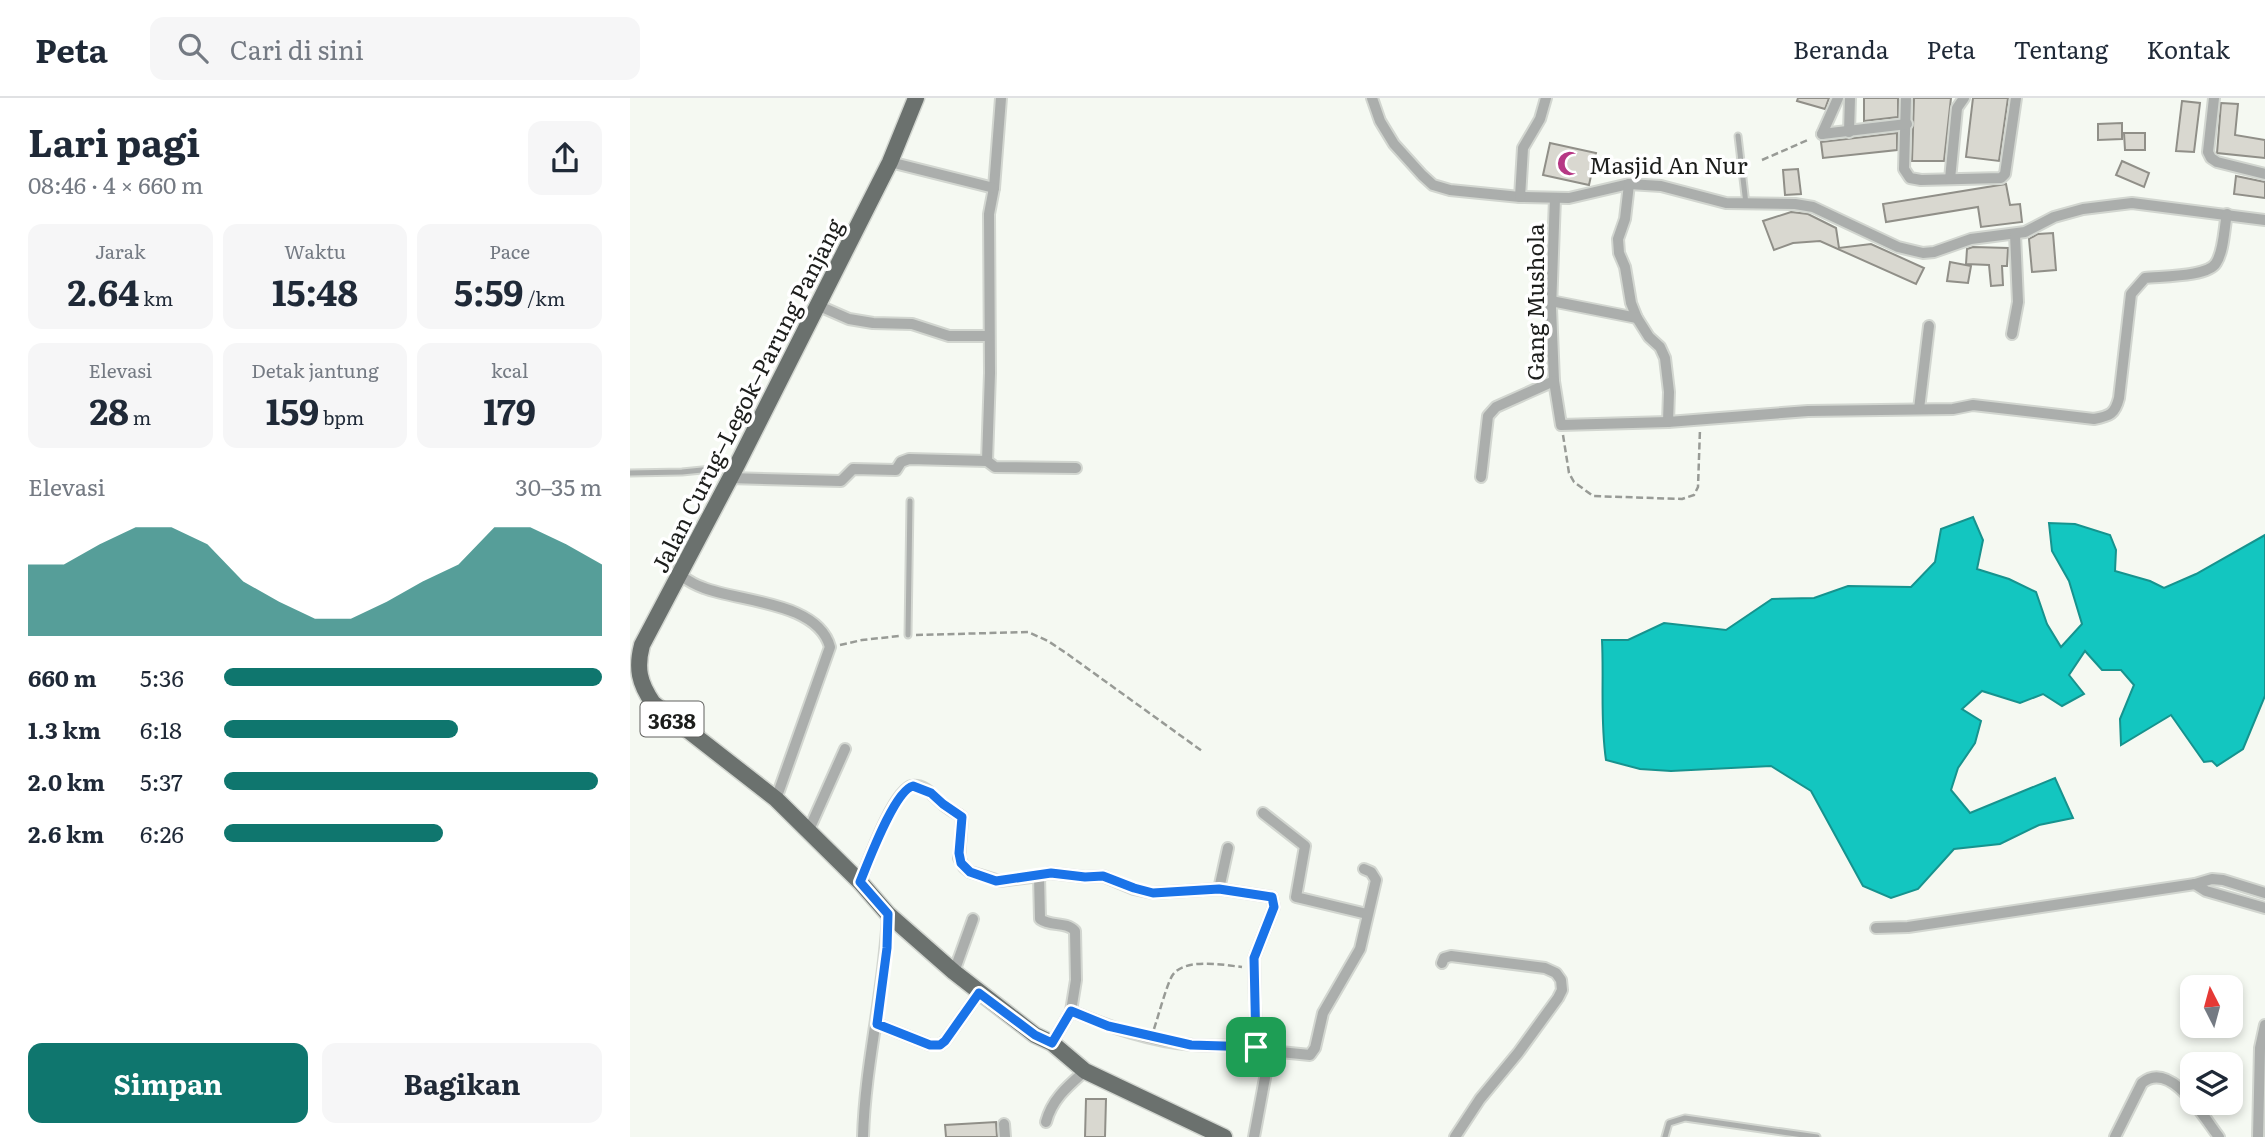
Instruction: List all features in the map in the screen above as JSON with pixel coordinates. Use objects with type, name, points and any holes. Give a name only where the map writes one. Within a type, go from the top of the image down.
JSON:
[{"type":"main road","name":"Jalan Curug–Legok–Parung Panjang","points":[[916,98],[890,162],[642,645],[634,672],[653,703],[776,799],[860,882],[888,914],[979,993],[1035,1035],[1052,1043],[1085,1071],[1224,1137]]},
{"type":"street","points":[[987,461],[988,228],[1001,98]]},
{"type":"street","points":[[1372,98],[1380,121],[1394,144],[1433,185],[1450,190],[1520,197],[1569,198],[1629,184],[1661,186],[1711,200],[1813,207],[1898,247],[1923,253],[1934,252],[1971,239],[2015,234],[2039,226],[2054,217],[2083,209],[2132,203],[2265,220]]},
{"type":"street","points":[[1520,197],[1523,148],[1540,119],[1546,98]]},
{"type":"street","points":[[1838,98],[1822,134],[1907,124]]},
{"type":"street","points":[[1849,132],[1850,98]]},
{"type":"street","points":[[1906,98],[1904,169],[1906,174],[1915,179],[2001,178],[2007,166],[2016,98]]},
{"type":"street","points":[[1950,179],[1957,108],[1964,98]]},
{"type":"street","points":[[2214,98],[2208,152],[2211,158],[2217,162],[2265,174]]},
{"type":"street","points":[[890,162],[994,188]]},
{"type":"street","points":[[1629,184],[1625,219],[1618,244],[1630,303],[1649,337],[1660,347],[1665,358],[1669,392],[1668,422]]},
{"type":"street","name":"Gang Mushola","points":[[1555,198],[1551,301],[1554,381],[1561,425]]},
{"type":"street","points":[[1561,425],[1668,422],[1808,411],[1953,409],[1973,405],[2094,419],[2110,416],[2116,410],[2119,398],[2131,294],[2145,278],[2196,273],[2213,268],[2218,261],[2227,214]]},
{"type":"street","points":[[2012,334],[2018,302],[2015,234]]},
{"type":"street","points":[[1551,301],[1637,318]]},
{"type":"street","points":[[817,305],[849,319],[912,324],[949,336],[989,336]]},
{"type":"street","points":[[1919,409],[1929,326]]},
{"type":"street","points":[[1480,477],[1488,416],[1496,407],[1554,381]]},
{"type":"street","points":[[733,472],[841,481],[853,469],[896,470],[901,462],[909,459],[987,461],[995,467],[1076,468]]},
{"type":"street","points":[[680,575],[702,588],[798,613],[822,630],[830,647],[776,799]]},
{"type":"street","points":[[807,832],[845,749]]},
{"type":"street","points":[[860,882],[879,835],[900,796],[908,787],[913,786],[931,793],[962,817],[959,858],[961,863],[970,872],[999,881],[1051,873],[1103,876],[1153,893],[1219,889],[1264,894],[1274,900],[1274,907],[1256,949],[1256,1047]]},
{"type":"street","points":[[1263,813],[1305,846],[1296,897],[1367,914]]},
{"type":"street","points":[[1219,889],[1228,848]]},
{"type":"street","points":[[1071,1011],[1108,1026],[1191,1045],[1256,1047],[1310,1055],[1315,1048],[1323,1013],[1360,949],[1376,880],[1371,872],[1364,869]]},
{"type":"street","points":[[1039,876],[1040,919],[1047,923],[1070,926],[1075,931],[1076,980],[1071,1011],[1052,1043]]},
{"type":"street","points":[[1876,928],[1908,927],[2195,884],[2212,879],[2265,893]]},
{"type":"street","points":[[2195,884],[2206,891],[2265,908]]},
{"type":"street","points":[[863,1137],[865,1099],[887,948],[888,914]]},
{"type":"street","points":[[954,972],[974,919]]},
{"type":"street","points":[[1442,963],[1444,958],[1451,956],[1545,968],[1559,976],[1562,984],[1558,999],[1480,1099],[1455,1137]]},
{"type":"street","points":[[877,1024],[930,1045],[940,1045],[979,993]]},
{"type":"street","points":[[2259,1137],[2265,1025]]},
{"type":"street","points":[[1254,1137],[1270,1051]]},
{"type":"street","points":[[1046,1122],[1060,1093],[1085,1071]]},
{"type":"street","points":[[2115,1137],[2143,1083],[2148,1078],[2159,1076],[2183,1090],[2219,1137]]},
{"type":"street","points":[[1004,1124],[1005,1137]]},
{"type":"lane","points":[[1738,136],[1746,204]]},
{"type":"lane","points":[[630,473],[733,472]]},
{"type":"lane","points":[[908,635],[910,501]]},
{"type":"lane","points":[[1665,1137],[1669,1123],[1685,1118],[1817,1137]]},
{"type":"path","points":[[1762,160],[1822,134]]},
{"type":"path","points":[[1561,425],[1569,473],[1583,490],[1593,496],[1682,499],[1694,495],[1699,487],[1700,419]]},
{"type":"path","points":[[830,647],[862,639],[908,635],[1028,632],[1066,653],[1202,751]]},
{"type":"path","points":[[1151,1037],[1171,977],[1179,969],[1202,963],[1255,969]]},
{"type":"water","points":[[1973,517],[1983,540],[1977,569],[2009,579],[2036,592],[2047,624],[2061,647],[2082,624],[2069,581],[2052,551],[2049,523],[2075,524],[2110,535],[2116,550],[2115,571],[2164,588],[2196,574],[2265,535],[2265,696],[2243,749],[2217,766],[2212,761],[2204,762],[2171,715],[2121,745],[2120,719],[2134,685],[2121,670],[2102,670],[2085,651],[2069,675],[2084,694],[2062,706],[2043,694],[2020,703],[1982,691],[1962,709],[1981,721],[1975,743],[1958,768],[1951,790],[1970,813],[2055,778],[2073,818],[2039,825],[2000,844],[1954,849],[1918,889],[1891,898],[1863,886],[1811,791],[1771,766],[1671,771],[1640,769],[1606,760],[1602,640],[1628,640],[1664,623],[1726,630],[1772,599],[1814,598],[1848,586],[1911,587],[1935,562],[1941,529]]},
{"type":"building","points":[[1798,98],[1829,98],[1825,109],[1797,101]]},
{"type":"building","points":[[1864,98],[1898,98],[1898,117],[1864,121]]},
{"type":"building","points":[[1914,98],[1951,98],[1944,161],[1912,161]]},
{"type":"building","points":[[1973,98],[2008,98],[1999,161],[1966,157]]},
{"type":"building","points":[[2182,101],[2200,103],[2194,152],[2176,151]]},
{"type":"building","points":[[2221,103],[2238,104],[2235,135],[2265,140],[2265,158],[2217,153]]},
{"type":"building","points":[[2122,123],[2122,139],[2098,140],[2098,124]]},
{"type":"building","points":[[1897,133],[1897,150],[1823,158],[1821,142]]},
{"type":"building","points":[[2124,133],[2145,133],[2145,150],[2125,150]]},
{"type":"building","name":"Masjid An Nur","points":[[1550,143],[1596,153],[1589,185],[1543,175]]},
{"type":"building","points":[[2122,161],[2149,173],[2144,187],[2116,175]]},
{"type":"building","points":[[1798,169],[1801,194],[1785,195],[1783,170]]},
{"type":"building","points":[[2236,176],[2265,182],[2265,198],[2234,194]]},
{"type":"building","points":[[2006,184],[2010,205],[2020,204],[2022,222],[1981,227],[1978,207],[1886,222],[1883,204]]},
{"type":"building","points":[[1791,212],[1808,214],[1836,228],[1839,248],[1871,244],[1924,268],[1916,284],[1820,241],[1793,243],[1774,250],[1763,221]]},
{"type":"building","points":[[2053,233],[2056,270],[2032,272],[2029,239],[2038,234]]},
{"type":"building","points":[[2008,248],[2007,266],[2002,266],[2003,285],[1991,286],[1989,265],[1966,264],[1967,249]]},
{"type":"building","points":[[1950,262],[1971,266],[1968,283],[1947,281]]},
{"type":"building","points":[[1086,1099],[1106,1099],[1105,1137],[1085,1137]]},
{"type":"building","points":[[996,1122],[997,1137],[946,1137],[945,1125]]},
{"type":"place","name":"Masjid An Nur","points":[[1569,164]]},
{"type":"route","points":[[913,786],[926,790],[959,814],[963,823],[959,853],[961,863],[970,872],[996,881],[1051,873],[1103,876],[1153,893],[1219,889],[1272,897],[1274,907],[1254,958],[1256,1047],[1191,1045],[1108,1026],[1071,1011],[1052,1043],[1035,1035],[979,993],[940,1045],[930,1045],[877,1024],[887,948],[888,914],[860,882],[879,835],[904,790],[913,786]]}]
